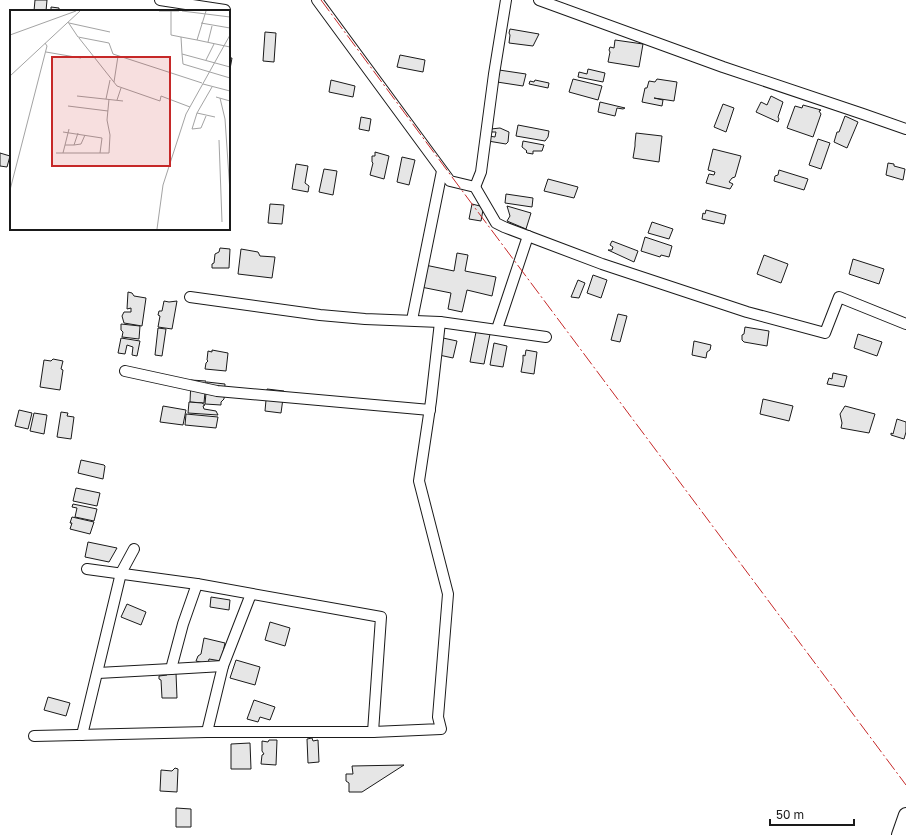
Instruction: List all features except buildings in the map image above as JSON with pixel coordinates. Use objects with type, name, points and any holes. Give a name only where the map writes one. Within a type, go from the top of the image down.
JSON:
[{"type":"street","points":[[160,0],[225,10]]},
{"type":"street","points":[[317,0],[450,181],[475,187],[496,223],[504,228],[609,266],[747,312],[825,333],[839,297],[906,324]]},
{"type":"street","points":[[475,187],[481,172],[494,74],[506,0]]},
{"type":"street","points":[[539,0],[723,67],[906,129]]},
{"type":"street","points":[[412,320],[442,171]]},
{"type":"street","points":[[497,329],[528,236]]},
{"type":"street","points":[[190,297],[320,316],[440,322],[546,336]]},
{"type":"street","points":[[34,736],[207,732],[373,732],[441,729],[438,717],[448,594],[419,481],[430,410],[440,322]]},
{"type":"street","points":[[125,371],[217,391],[430,410]]},
{"type":"street","points":[[82,735],[121,574],[134,549]]},
{"type":"street","points":[[86,569],[197,584],[381,617],[373,732]]},
{"type":"street","points":[[171,669],[197,584]]},
{"type":"street","points":[[207,732],[223,666],[251,594]]},
{"type":"street","points":[[98,673],[223,666]]},
{"type":"street","points":[[899,835],[906,815]]},
{"type":"power","points":[[321,0],[906,785]]}]
